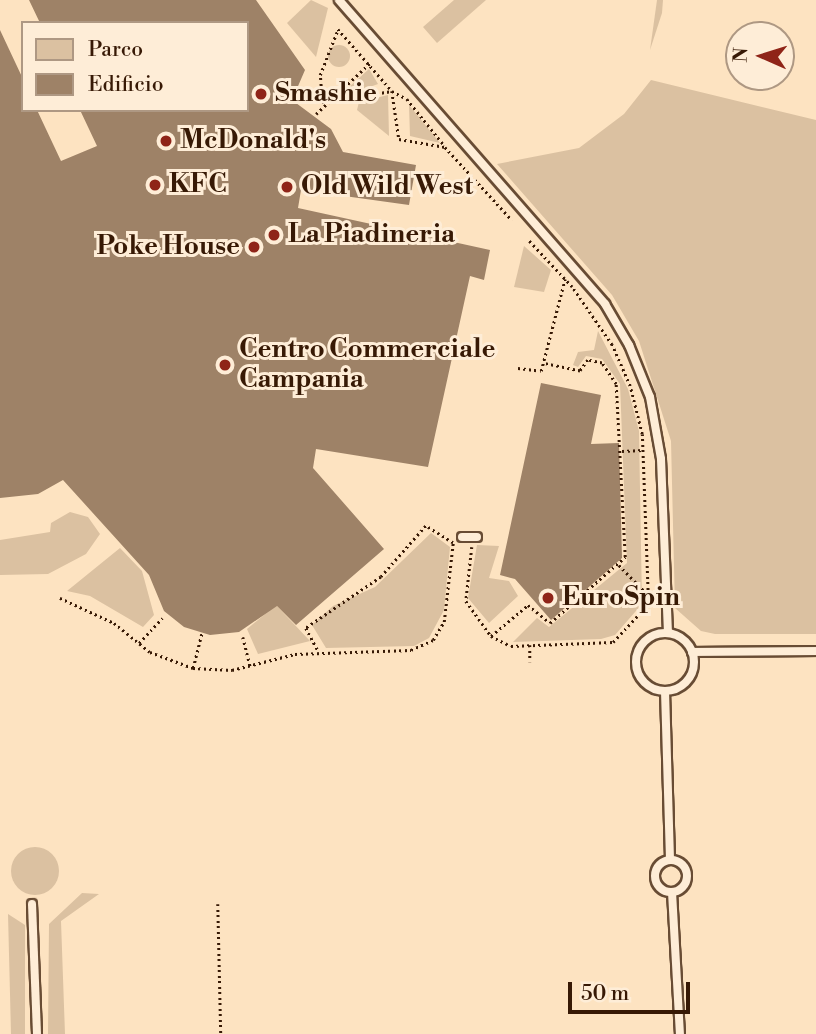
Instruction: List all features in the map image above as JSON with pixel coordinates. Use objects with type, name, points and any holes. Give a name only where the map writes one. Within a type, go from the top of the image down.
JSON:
[{"type":"lane","points":[[339,0],[605,304],[629,345],[650,397],[661,459],[668,633],[692,652],[816,651]]},
{"type":"lane","points":[[462,537],[475,537]]},
{"type":"lane","points":[[665,691],[643,681],[636,658],[651,637],[668,633]]},
{"type":"lane","points":[[665,691],[688,679],[692,652]]},
{"type":"lane","points":[[665,691],[670,859],[655,875],[662,890],[672,892]]},
{"type":"lane","points":[[670,859],[680,862],[688,876],[672,892],[680,1034]]},
{"type":"lane","points":[[32,904],[37,1034]]},
{"type":"path","points":[[322,103],[320,75],[338,29],[392,91],[407,99],[445,146],[512,220]]},
{"type":"path","points":[[316,114],[322,103],[370,63]]},
{"type":"path","points":[[322,103],[392,91]]},
{"type":"path","points":[[392,91],[400,139],[445,146]]},
{"type":"path","points":[[475,537],[466,601],[491,636],[530,645],[613,642],[642,611],[648,596],[643,450],[629,386],[612,345],[565,279],[529,241]]},
{"type":"path","points":[[518,368],[541,371],[565,279]]},
{"type":"path","points":[[491,636],[528,605],[550,623],[625,557],[622,451],[616,384],[602,363],[588,360],[580,371],[543,363]]},
{"type":"path","points":[[622,451],[643,450]]},
{"type":"path","points":[[61,598],[139,643],[193,668],[250,666],[319,652],[411,650],[433,640],[444,622],[453,543],[426,526],[381,577],[306,628],[319,652]]},
{"type":"path","points":[[619,564],[648,596]]},
{"type":"path","points":[[139,643],[162,618]]},
{"type":"path","points":[[193,668],[202,633]]},
{"type":"path","points":[[243,637],[250,666]]},
{"type":"path","points":[[530,645],[530,662]]},
{"type":"path","points":[[218,904],[221,1034]]},
{"type":"green space","points":[[311,0],[328,8],[316,57],[287,23]]},
{"type":"green space","points":[[454,0],[486,0],[437,43],[423,27]]},
{"type":"green space","points":[[657,0],[663,0],[662,13],[650,50]]},
{"type":"green space","points":[[335,45],[343,45],[350,52],[350,60],[343,67],[335,67],[328,60],[328,52]]},
{"type":"green space","points":[[369,69],[378,84],[353,93],[349,87]]},
{"type":"green space","points":[[651,80],[816,120],[816,634],[715,634],[701,631],[675,608],[671,441],[639,341],[612,295],[497,164],[579,148],[624,114]]},
{"type":"green space","points":[[388,95],[389,136],[357,110],[359,102]]},
{"type":"green space","points":[[409,105],[440,143],[410,136]]},
{"type":"green space","points":[[524,246],[551,270],[544,292],[514,287]]},
{"type":"green space","points":[[598,331],[628,389],[639,431],[642,604],[615,635],[601,639],[513,642],[537,618],[549,627],[627,563],[620,384],[602,359],[586,356],[578,367],[573,365],[578,352],[594,350]]},
{"type":"green space","points":[[70,512],[88,517],[100,534],[86,554],[48,574],[0,575],[0,540],[50,532],[51,523]]},
{"type":"green space","points":[[431,533],[450,547],[444,610],[429,638],[414,646],[326,648],[312,625],[333,606],[375,587]]},
{"type":"green space","points":[[477,545],[499,546],[489,578],[509,581],[518,596],[489,623],[468,598]]},
{"type":"green space","points":[[120,548],[142,571],[154,615],[143,627],[90,596],[67,591]]},
{"type":"green space","points":[[276,605],[310,641],[258,654],[247,629]]},
{"type":"green space","points":[[35,847],[52,854],[59,871],[52,888],[35,895],[18,888],[11,871],[18,854]]},
{"type":"green space","points":[[82,893],[99,894],[61,921],[65,1034],[48,1034],[49,924]]},
{"type":"green space","points":[[8,914],[25,925],[25,1034],[11,1034]]},
{"type":"building","name":"Centro Commerciale Campania","points":[[29,0],[256,0],[305,70],[292,100],[331,129],[343,152],[416,165],[409,205],[301,190],[298,208],[490,250],[484,280],[470,276],[428,467],[316,449],[313,468],[384,549],[296,625],[277,606],[239,632],[210,635],[184,627],[164,611],[149,575],[63,480],[38,494],[0,498],[0,30],[21,75],[21,112],[38,112],[61,161],[97,146],[81,112],[248,112],[248,21],[39,21]]},
{"type":"building","points":[[541,383],[601,395],[591,444],[619,443],[622,558],[551,620],[515,579],[500,575]]},
{"type":"place","name":"Smashie","points":[[261,94]]},
{"type":"place","name":"McDonald's","points":[[166,141]]},
{"type":"place","name":"KFC","points":[[155,185]]},
{"type":"place","name":"Old Wild West","points":[[287,187]]},
{"type":"place","name":"La Piadineria","points":[[274,235]]},
{"type":"place","name":"Poke House","points":[[254,247]]},
{"type":"place","name":"Centro Commerciale Campania","points":[[225,365]]},
{"type":"place","name":"EuroSpin","points":[[548,598]]}]
